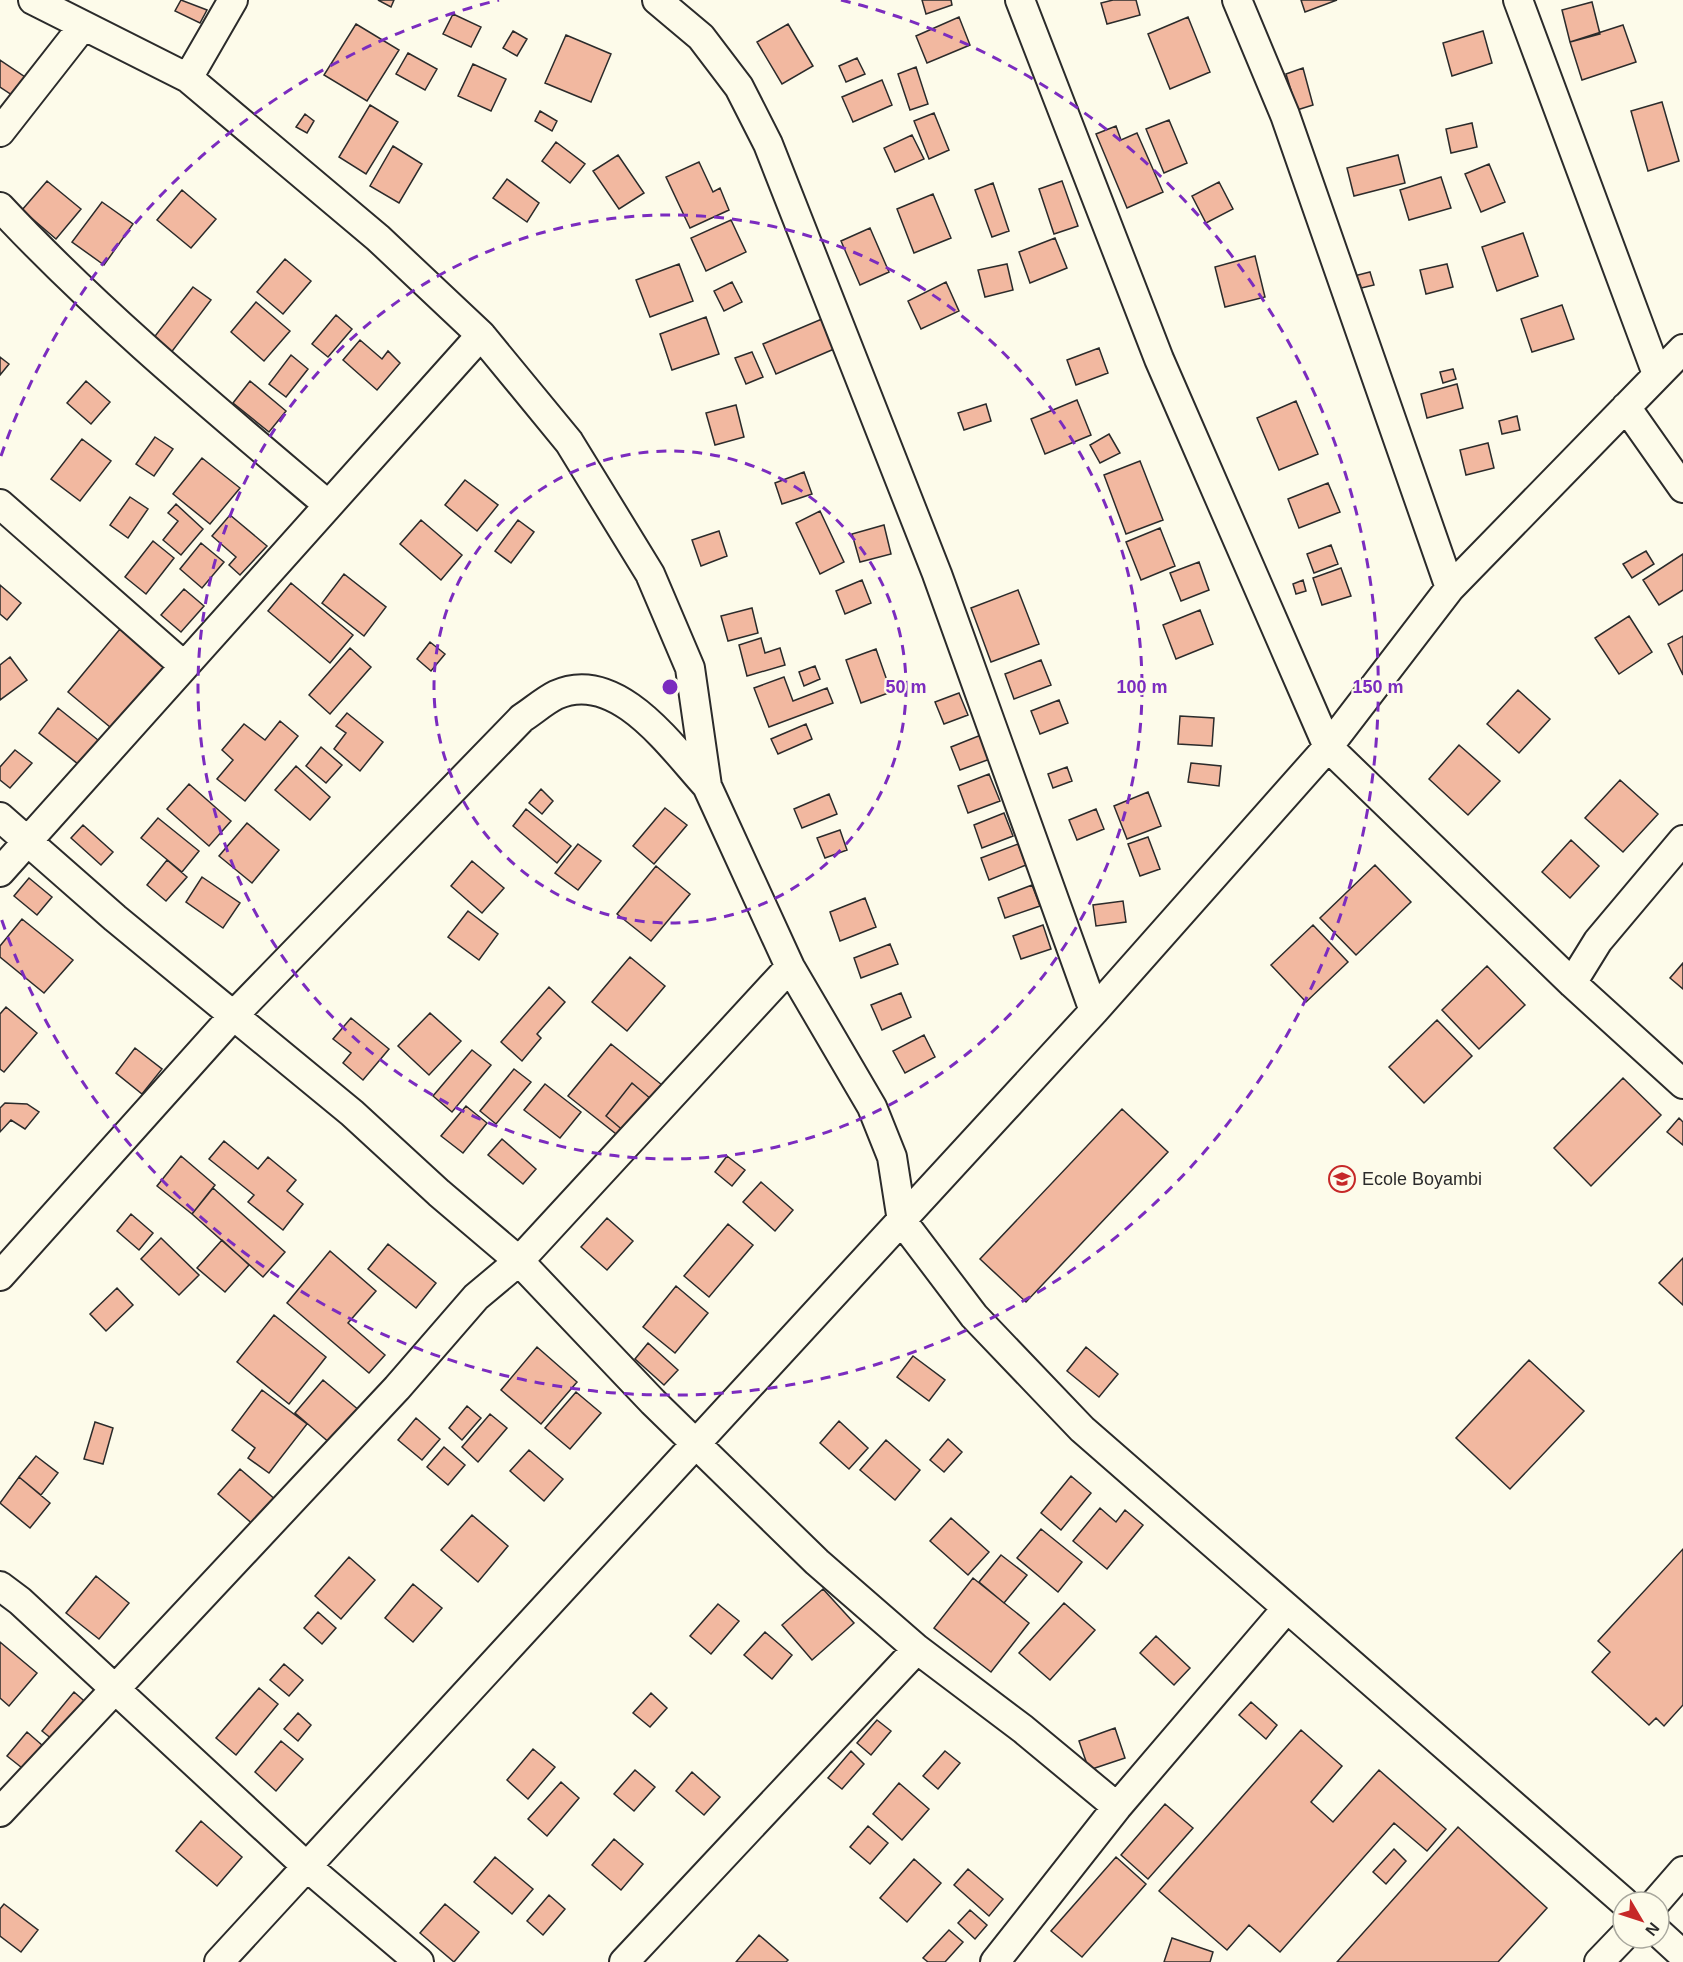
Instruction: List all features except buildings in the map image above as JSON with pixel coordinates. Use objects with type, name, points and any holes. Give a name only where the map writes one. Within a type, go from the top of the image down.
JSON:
[{"type":"street","points":[[33,0],[188,78],[378,238],[481,335],[569,442],[650,574],[690,668],[707,786],[790,967],[872,1107],[892,1157],[902,1221],[974,1316],[1082,1428],[1611,1891]]},
{"type":"street","points":[[188,78],[233,0]]},
{"type":"street","points":[[657,0],[701,37],[739,87],[768,144],[937,574],[1094,1011]]},
{"type":"street","points":[[1020,0],[1159,359],[1328,747],[1572,983],[1683,1084]]},
{"type":"street","points":[[1237,0],[1285,115],[1450,588]]},
{"type":"street","points":[[1518,0],[1657,374]]},
{"type":"street","points":[[0,132],[83,27]]},
{"type":"street","points":[[0,207],[37,246],[112,316],[327,504]]},
{"type":"street","points":[[0,872],[327,504],[481,335]]},
{"type":"street","points":[[219,1962],[1094,1011],[1328,747],[1450,588],[1683,349]]},
{"type":"street","points":[[1626,407],[1683,488]]},
{"type":"street","points":[[0,504],[183,665]]},
{"type":"street","points":[[0,1276],[234,1015],[522,718],[557,694],[592,688],[622,701],[647,721],[707,786]]},
{"type":"street","points":[[0,817],[352,1113],[439,1193],[519,1261],[696,1445],[817,1562],[916,1649],[1023,1729],[1117,1807]]},
{"type":"street","points":[[1572,983],[1598,941],[1683,840]]},
{"type":"street","points":[[0,1812],[113,1688],[397,1388],[476,1298],[519,1261],[790,967]]},
{"type":"street","points":[[0,1586],[20,1600],[305,1866],[419,1962]]},
{"type":"street","points":[[1009,1956],[1117,1807],[1287,1608]]},
{"type":"street","points":[[624,1962],[916,1649]]},
{"type":"street","points":[[1666,1890],[1683,1871]]},
{"type":"street","points":[[1671,1944],[1683,1955]]},
{"type":"street","points":[[1599,1962],[1611,1950]]},
{"type":"place","name":"Ecole Boyambi","points":[[1342,1179]]}]
